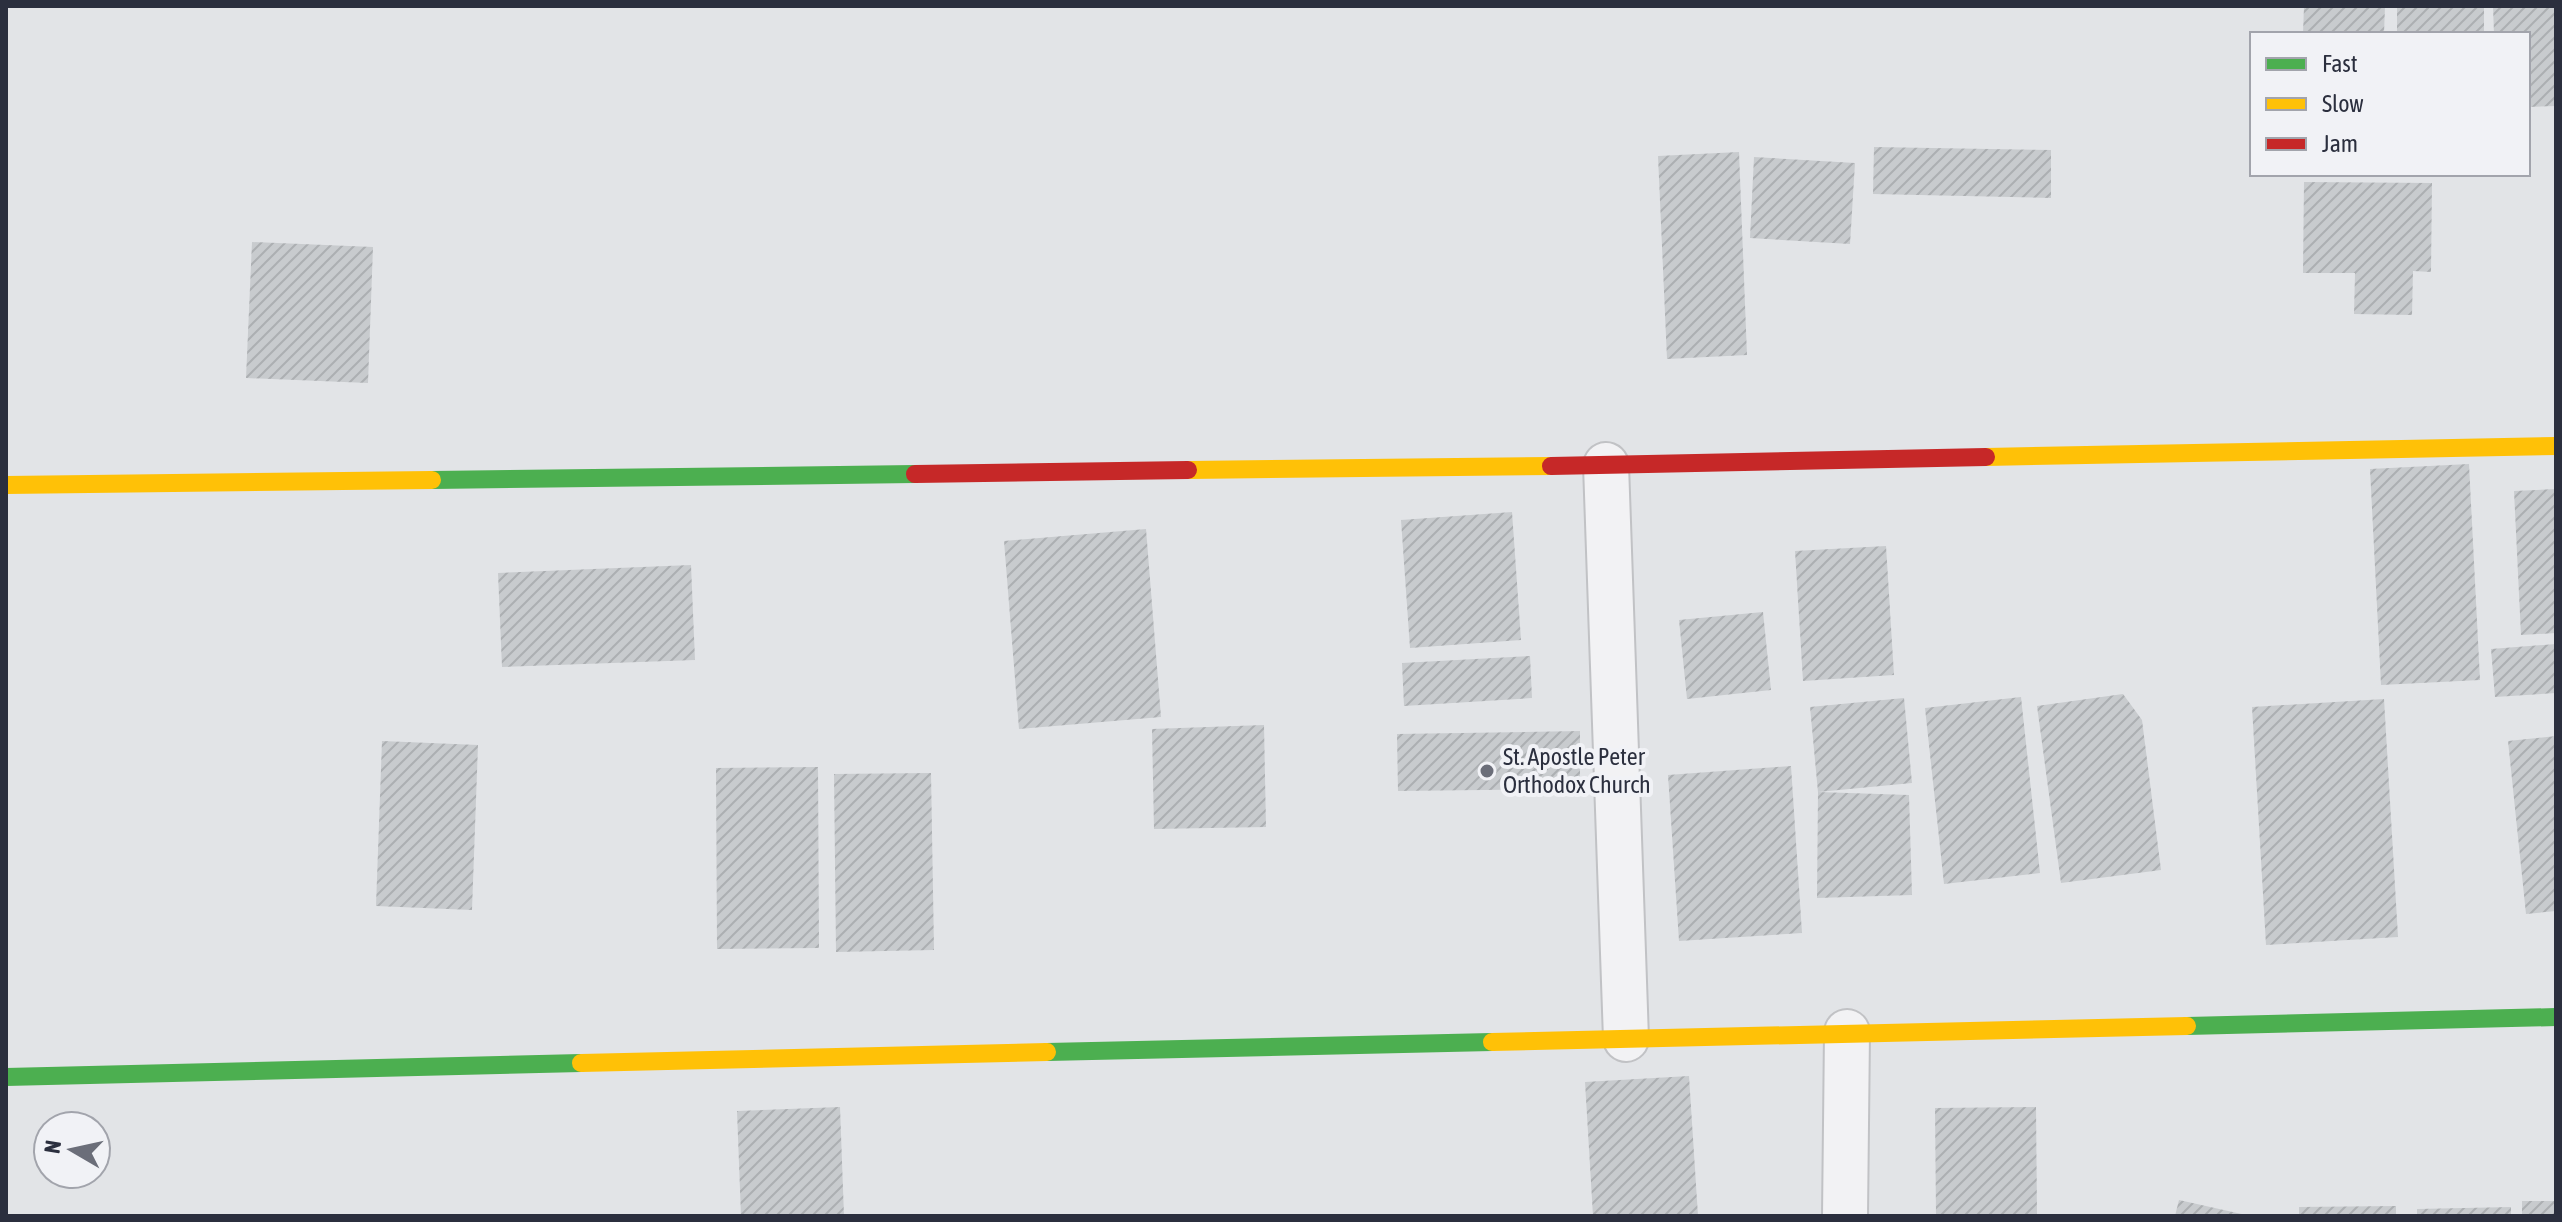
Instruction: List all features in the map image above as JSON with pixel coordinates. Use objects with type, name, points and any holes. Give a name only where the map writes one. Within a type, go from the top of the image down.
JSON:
[{"type":"street","points":[[6,485],[1606,465],[2556,446]]},
{"type":"street","points":[[1606,465],[1626,1039]]},
{"type":"street","points":[[6,1077],[2556,1017]]},
{"type":"street","points":[[1845,1216],[1847,1032]]},
{"type":"building","points":[[2304,6],[2385,6],[2384,32],[2303,32]]},
{"type":"building","points":[[2397,6],[2484,6],[2484,32],[2397,32]]},
{"type":"building","points":[[2493,6],[2556,6],[2556,106],[2530,107],[2530,32],[2494,32]]},
{"type":"building","points":[[1874,147],[2051,150],[2051,198],[1873,194]]},
{"type":"building","points":[[1739,152],[1747,355],[1667,359],[1658,156]]},
{"type":"building","points":[[1754,157],[1855,163],[1850,244],[1750,238]]},
{"type":"building","points":[[2304,182],[2432,183],[2431,272],[2413,271],[2412,315],[2354,314],[2355,273],[2303,273]]},
{"type":"building","points":[[252,242],[373,247],[368,383],[246,378]]},
{"type":"building","points":[[2469,464],[2480,680],[2381,685],[2370,469]]},
{"type":"building","points":[[2556,489],[2556,633],[2521,635],[2514,491]]},
{"type":"building","points":[[1512,512],[1521,640],[1410,648],[1401,520]]},
{"type":"building","points":[[1146,529],[1161,717],[1019,729],[1004,541]]},
{"type":"building","points":[[1886,546],[1894,675],[1803,681],[1795,551]]},
{"type":"building","points":[[691,565],[695,660],[502,667],[498,573]]},
{"type":"building","points":[[1763,612],[1771,690],[1687,699],[1679,620]]},
{"type":"building","points":[[2556,644],[2556,693],[2495,697],[2491,649]]},
{"type":"building","points":[[1530,656],[1532,698],[1404,706],[1402,663]]},
{"type":"building","points":[[2123,694],[2142,720],[2161,870],[2061,883],[2037,706]]},
{"type":"building","points":[[2021,697],[2040,873],[1944,884],[1925,708]]},
{"type":"building","points":[[1904,698],[1912,783],[1818,792],[1810,707]]},
{"type":"building","points":[[2384,699],[2398,937],[2266,945],[2252,707]]},
{"type":"building","points":[[1264,725],[1266,827],[1154,829],[1152,729]]},
{"type":"building","points":[[1580,731],[1580,789],[1398,791],[1397,734]]},
{"type":"building","points":[[2556,736],[2556,911],[2526,914],[2508,741]]},
{"type":"building","points":[[382,741],[478,745],[472,910],[376,906]]},
{"type":"building","points":[[1791,766],[1802,933],[1679,941],[1668,775]]},
{"type":"building","points":[[818,767],[819,948],[717,949],[716,768]]},
{"type":"building","points":[[931,773],[934,950],[836,952],[834,774]]},
{"type":"building","points":[[1818,792],[1909,795],[1912,895],[1817,898]]},
{"type":"building","points":[[1689,1076],[1698,1216],[1593,1216],[1585,1082]]},
{"type":"building","points":[[840,1107],[844,1216],[741,1216],[737,1111]]},
{"type":"building","points":[[2036,1107],[2037,1216],[1936,1216],[1935,1108]]},
{"type":"building","points":[[2179,1200],[2246,1215],[2175,1216]]},
{"type":"building","points":[[2522,1201],[2556,1201],[2556,1216],[2522,1216]]},
{"type":"building","points":[[2396,1206],[2396,1216],[2299,1216],[2299,1207]]},
{"type":"building","points":[[2511,1207],[2511,1216],[2417,1216],[2417,1209]]},
{"type":"traffic: fast","points":[[432,480],[915,474]]},
{"type":"traffic: fast","points":[[2187,1026],[2556,1017]]},
{"type":"traffic: fast","points":[[1047,1052],[1492,1042]]},
{"type":"traffic: fast","points":[[6,1077],[581,1063]]},
{"type":"traffic: slow","points":[[1986,457],[2556,446]]},
{"type":"traffic: slow","points":[[1188,470],[1551,466]]},
{"type":"traffic: slow","points":[[6,485],[432,480]]},
{"type":"traffic: slow","points":[[1492,1042],[2187,1026]]},
{"type":"traffic: slow","points":[[581,1063],[1047,1052]]},
{"type":"traffic: jam","points":[[1551,466],[1986,457]]},
{"type":"traffic: jam","points":[[915,474],[1188,470]]},
{"type":"place","name":"St. Apostle Peter Orthodox Church","points":[[1487,771]]}]
